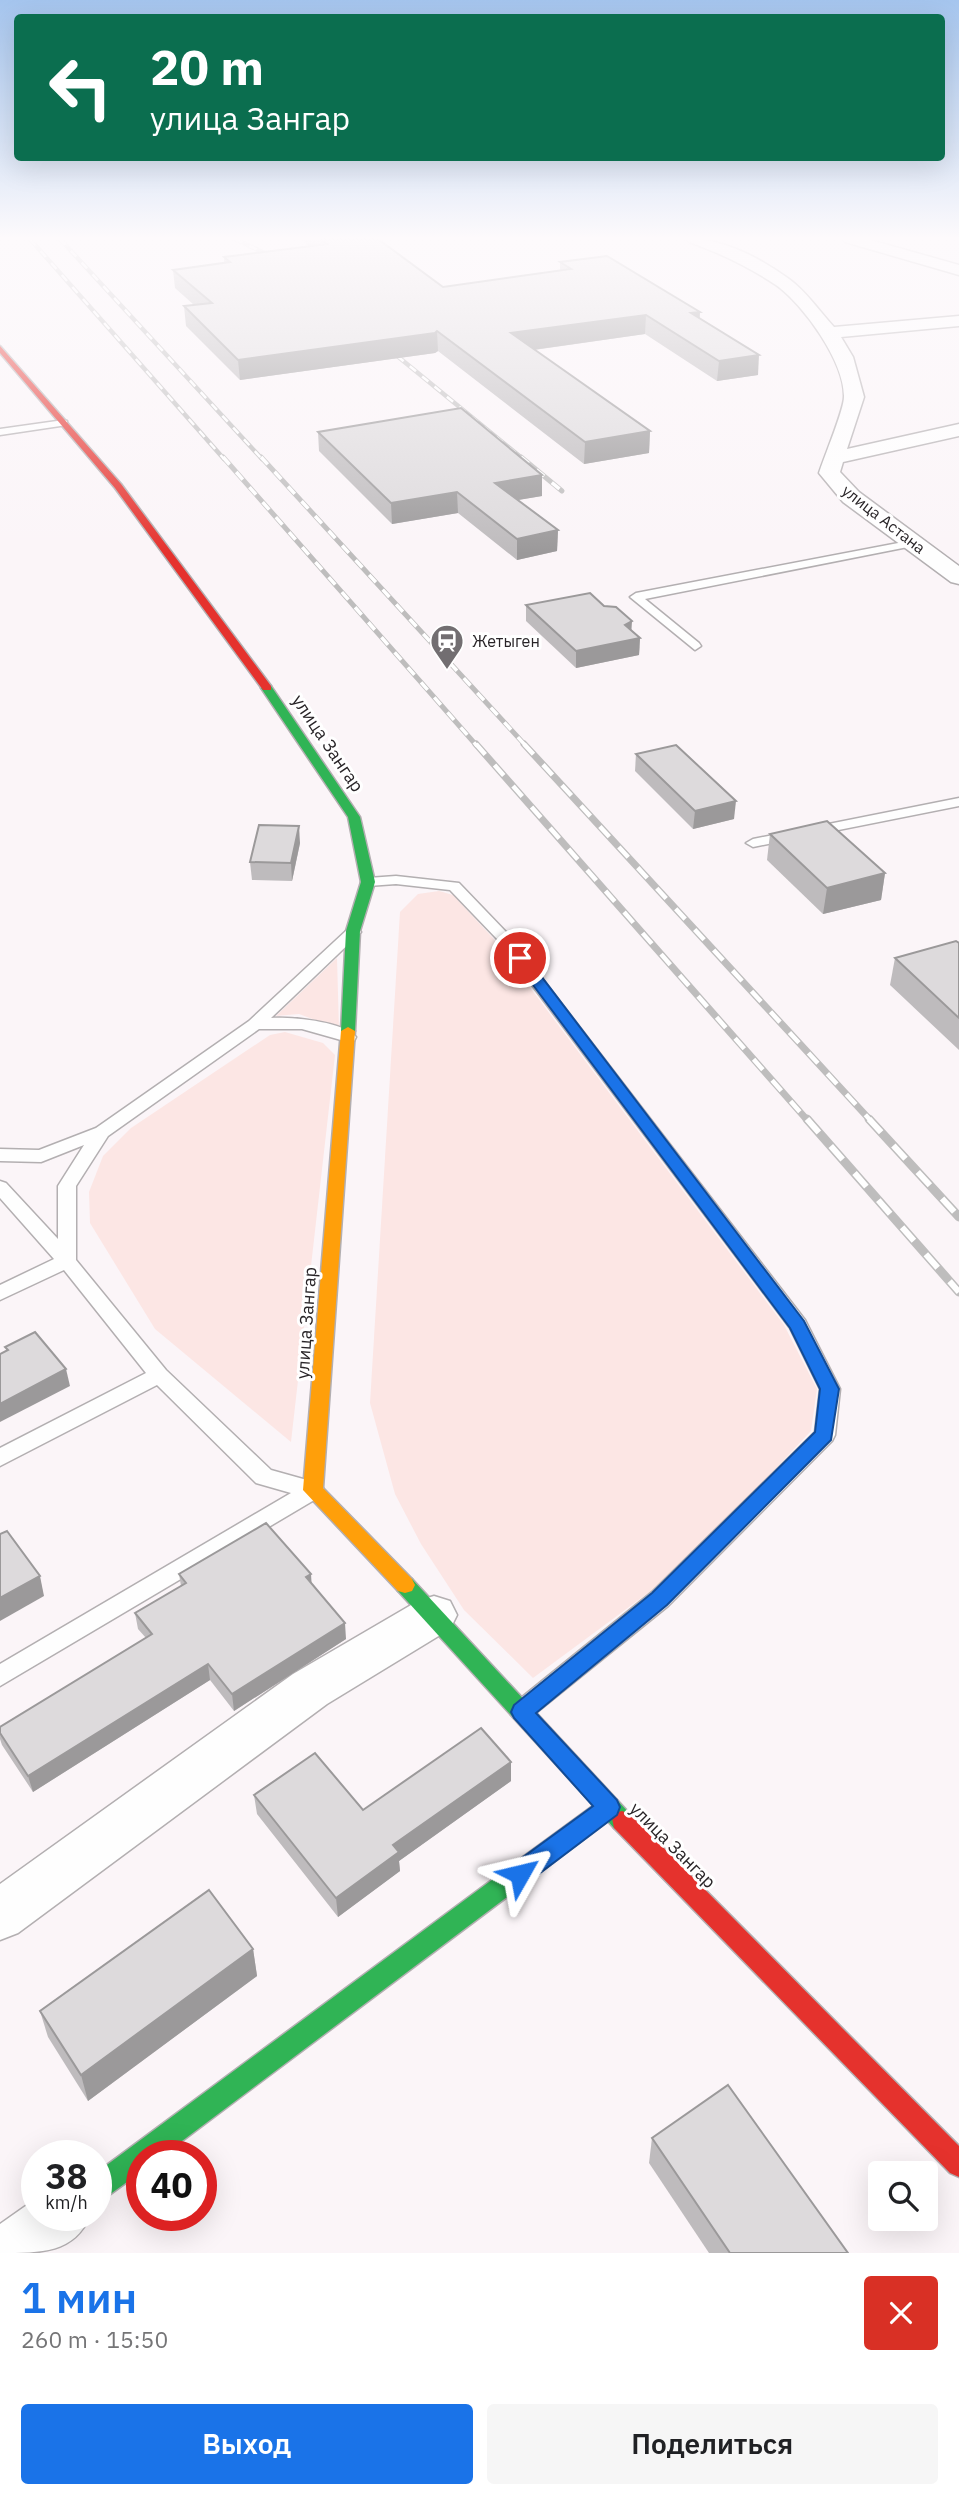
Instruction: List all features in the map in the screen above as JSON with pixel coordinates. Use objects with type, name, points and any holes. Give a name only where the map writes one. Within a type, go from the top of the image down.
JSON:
[{"type":"street","points":[[837,344],[845,357],[853,397],[834,458],[959,430]]},
{"type":"street","name":"улица Зангар","points":[[2,352],[118,486],[299,732],[354,817],[368,882],[353,931],[348,1037],[313,1490],[434,1615],[609,1807],[959,2164]]},
{"type":"street","name":"улица Астана","points":[[834,458],[829,473],[851,497],[959,577]]},
{"type":"street","points":[[0,1915],[310,1689],[434,1615]]},
{"type":"street","points":[[112,2177],[609,1807]]},
{"type":"street","points":[[10,2253],[40,2231]]},
{"type":"lane","points":[[0,432],[64,423]]},
{"type":"lane","points":[[695,646],[636,597],[914,543]]},
{"type":"lane","points":[[753,843],[959,802]]},
{"type":"lane","points":[[368,882],[396,880],[454,886],[503,937],[798,1325],[830,1389],[825,1435],[660,1599],[522,1712]]},
{"type":"lane","points":[[0,1155],[41,1156],[102,1132],[255,1024],[353,931]]},
{"type":"lane","points":[[255,1024],[285,1020],[310,1023],[348,1037]]},
{"type":"lane","points":[[67,1261],[67,1186],[102,1132]]},
{"type":"lane","points":[[0,1187],[67,1261],[159,1374],[264,1477],[313,1490]]},
{"type":"lane","points":[[0,1293],[67,1261]]},
{"type":"lane","points":[[0,1458],[159,1374]]},
{"type":"lane","points":[[0,1676],[313,1490]]},
{"type":"shaded area","points":[[439,891],[453,895],[492,937],[784,1325],[817,1389],[811,1431],[759,1486],[652,1590],[533,1678],[464,1610],[421,1544],[395,1494],[370,1403],[400,912],[418,894]]},
{"type":"shaded area","points":[[337,958],[339,1029],[299,1014],[276,1016]]},
{"type":"shaded area","points":[[285,1032],[323,1043],[335,1055],[291,1442],[155,1329],[90,1223],[89,1192],[103,1156],[131,1128],[270,1035]]},
{"type":"building","points":[[222,344],[354,344],[238,360]]},
{"type":"building","points":[[455,344],[527,344],[650,431],[585,442]]},
{"type":"building","points":[[692,344],[741,344],[759,355],[719,361]]},
{"type":"building","points":[[461,408],[542,475],[495,483],[558,530],[517,539],[457,492],[391,503],[318,432]]},
{"type":"building","points":[[590,593],[604,606],[616,607],[632,621],[625,625],[640,638],[576,651],[526,605]]},
{"type":"building","points":[[676,745],[736,801],[695,811],[636,754]]},
{"type":"building","points":[[827,821],[885,873],[827,888],[770,834]]},
{"type":"building","points":[[259,825],[299,826],[291,863],[250,862]]},
{"type":"building","points":[[956,941],[959,943],[959,1018],[895,958]]},
{"type":"building","points":[[35,1332],[66,1369],[0,1404],[0,1354],[8,1350],[5,1347]]},
{"type":"building","points":[[266,1523],[311,1574],[306,1577],[345,1623],[232,1694],[208,1664],[28,1776],[0,1733],[0,1727],[152,1634],[135,1613],[186,1583],[179,1574]]},
{"type":"building","points":[[7,1531],[40,1576],[0,1598],[0,1534]]},
{"type":"building","points":[[481,1728],[511,1762],[393,1845],[399,1852],[336,1898],[254,1795],[315,1753],[363,1810]]},
{"type":"building","points":[[209,1890],[253,1949],[81,2075],[40,2011]]},
{"type":"building","points":[[728,2085],[848,2253],[730,2253],[652,2138]]},
{"type":"railway","points":[[123,344],[224,459]]},
{"type":"railway","points":[[157,344],[262,459]]},
{"type":"railway","points":[[385,346],[523,459]]},
{"type":"railway","points":[[223,457],[477,746]]},
{"type":"railway","points":[[261,457],[526,746]]},
{"type":"railway","points":[[521,457],[562,491]]},
{"type":"railway","points":[[476,744],[808,1121]]},
{"type":"railway","points":[[524,744],[871,1121]]},
{"type":"railway","points":[[807,1119],[959,1292]]},
{"type":"railway","points":[[869,1119],[959,1217]]},
{"type":"traffic: fast","points":[[267,688],[354,817],[368,882],[353,931],[348,1031]]},
{"type":"traffic: fast","points":[[405,1585],[622,1821]]},
{"type":"traffic: fast","points":[[112,2177],[531,1865]]},
{"type":"traffic: slow","points":[[348,1031],[313,1490],[405,1585]]},
{"type":"traffic: jam","points":[[0,348],[118,486],[267,688]]},
{"type":"traffic: jam","points":[[531,1865],[609,1807]]},
{"type":"traffic: jam","points":[[622,1821],[959,2164]]},
{"type":"place","name":"Жетыген","points":[[447,671]]},
{"type":"route","points":[[520,958],[798,1325],[830,1389],[825,1435],[660,1599],[522,1712],[609,1807],[520,1874]]}]
